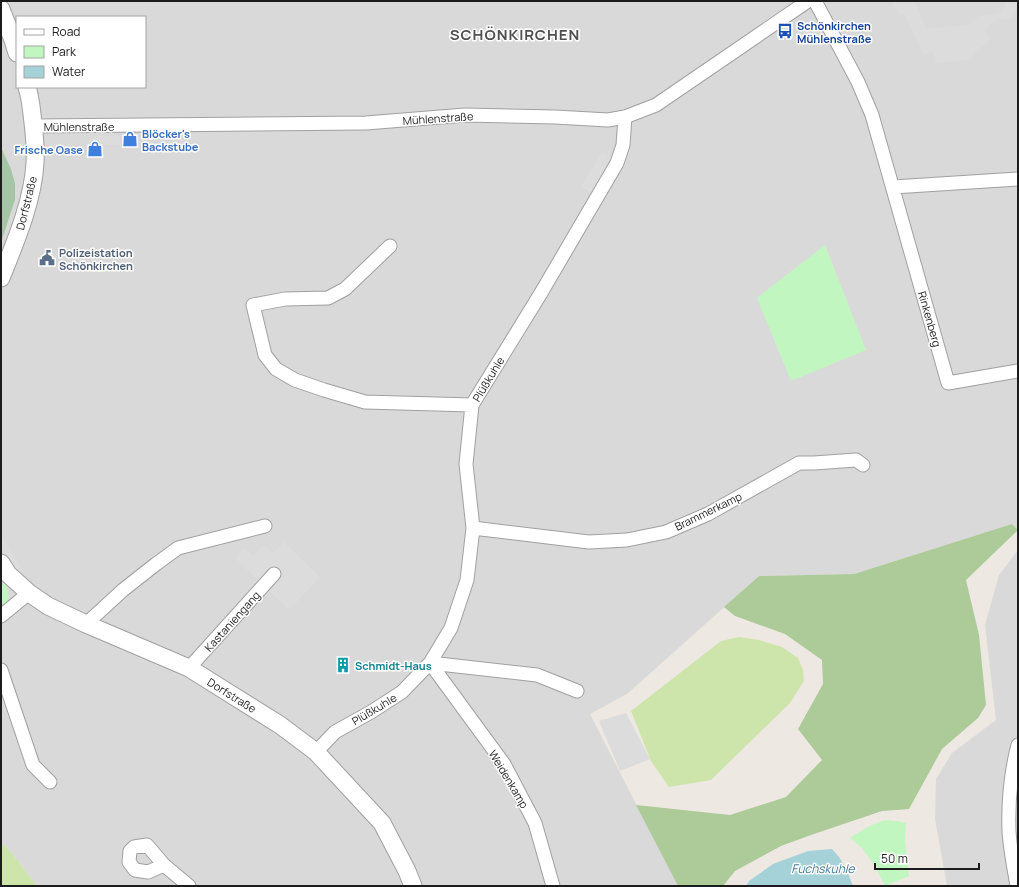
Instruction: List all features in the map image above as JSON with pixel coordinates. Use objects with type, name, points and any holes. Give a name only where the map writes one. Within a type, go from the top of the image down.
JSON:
[{"type":"street","name":"Mühlenstraße","points":[[34,126],[366,123],[465,115],[608,120],[625,117],[656,106],[808,1]]},
{"type":"street","name":"Rinkenberg","points":[[815,1],[858,82],[872,115],[948,383],[1018,371]]},
{"type":"street","points":[[1,9],[16,50]]},
{"type":"street","name":"Dorfstraße","points":[[1,278],[17,237],[30,194],[35,163],[34,126],[27,88]]},
{"type":"street","name":"Plüßkuhle","points":[[316,752],[335,732],[371,712],[402,692],[430,663],[451,628],[467,580],[473,528],[466,464],[472,405],[617,163],[623,145],[625,117]]},
{"type":"street","points":[[893,187],[1018,179]]},
{"type":"street","points":[[390,246],[345,289],[328,298],[285,299],[253,305],[265,355],[276,369],[295,380],[365,402],[472,405]]},
{"type":"street","name":"Brammerkamp","points":[[473,528],[589,542],[627,540],[666,532],[708,514],[799,463],[856,460],[863,465]]},
{"type":"street","points":[[86,624],[124,590],[178,548],[265,526]]},
{"type":"street","name":"Dorfstraße","points":[[1,563],[8,574],[29,593],[48,606],[189,668],[280,725],[316,752],[382,823],[407,871],[413,886]]},
{"type":"street","name":"Kastaniengang","points":[[189,668],[274,574]]},
{"type":"street","points":[[1,616],[29,593]]},
{"type":"street","points":[[430,663],[537,676],[577,691]]},
{"type":"street","name":"Weidenkamp","points":[[430,663],[504,764],[535,822],[553,886]]},
{"type":"street","points":[[1,670],[33,765],[50,782]]},
{"type":"street","points":[[1017,886],[1009,830],[1010,793],[1018,745]]},
{"type":"street","points":[[164,865],[189,886]]},
{"type":"shaded area","points":[[1,1],[1018,1],[1018,530],[1012,524],[854,574],[759,576],[627,694],[590,714],[678,886],[37,886],[11,852],[1,842],[1,608],[5,584],[1,585],[1,243],[15,200],[15,183],[11,169],[1,147]]},
{"type":"shaded area","points":[[892,1],[915,1],[926,29],[969,24],[979,16],[998,13],[1006,5],[1002,1],[1018,1],[1018,11],[1010,19],[996,20],[984,30],[991,39],[968,59],[936,64],[934,52],[923,54],[904,13],[899,15]]},
{"type":"shaded area","points":[[94,136],[120,136],[120,145],[94,145]]},
{"type":"shaded area","points":[[602,153],[613,160],[592,193],[581,186]]},
{"type":"shaded area","points":[[1,534],[24,572],[23,578],[13,569],[1,550]]},
{"type":"shaded area","points":[[284,542],[320,577],[289,610],[235,558],[244,548],[253,556],[264,545],[273,553]]},
{"type":"shaded area","points":[[1018,550],[1018,886],[947,886],[935,819],[936,779],[952,753],[996,720],[985,625],[999,575]]},
{"type":"shaded area","points":[[626,713],[650,759],[620,771],[599,721]]},
{"type":"green space","points":[[1,147],[11,169],[15,183],[15,200],[1,243]]},
{"type":"green space","points":[[825,245],[866,350],[791,381],[757,298]]},
{"type":"green space","points":[[1012,524],[1018,530],[966,580],[979,635],[986,705],[978,718],[942,749],[909,809],[882,811],[781,846],[735,871],[723,886],[678,886],[636,805],[730,815],[786,797],[822,760],[798,729],[823,684],[822,660],[785,634],[735,616],[724,607],[759,576],[854,574]]},
{"type":"green space","points":[[5,584],[9,597],[1,608],[1,585]]},
{"type":"green space","points":[[739,637],[759,640],[782,647],[798,658],[803,670],[804,681],[790,703],[711,780],[669,787],[651,761],[631,711],[721,641]]},
{"type":"green space","points":[[885,820],[906,823],[905,839],[909,876],[885,886],[874,865],[862,848],[850,838],[876,823]]},
{"type":"green space","points":[[1,842],[11,852],[37,886],[1,886]]},
{"type":"water","name":"Fuchskuhle","points":[[832,849],[846,868],[853,886],[746,886],[749,881],[773,864],[808,851]]},
{"type":"place","name":"Schönkirchen Mühlenstraße","points":[[785,31]]},
{"type":"place","name":"Blöcker's Backstube","points":[[130,139]]},
{"type":"place","name":"Frische Oase","points":[[95,149]]},
{"type":"place","name":"Polizeistation Schönkirchen","points":[[47,258]]},
{"type":"place","name":"Schmidt-Haus","points":[[343,665]]},
{"type":"district","name":"SCHÖNKIRCHEN","points":[[515,34]]}]
